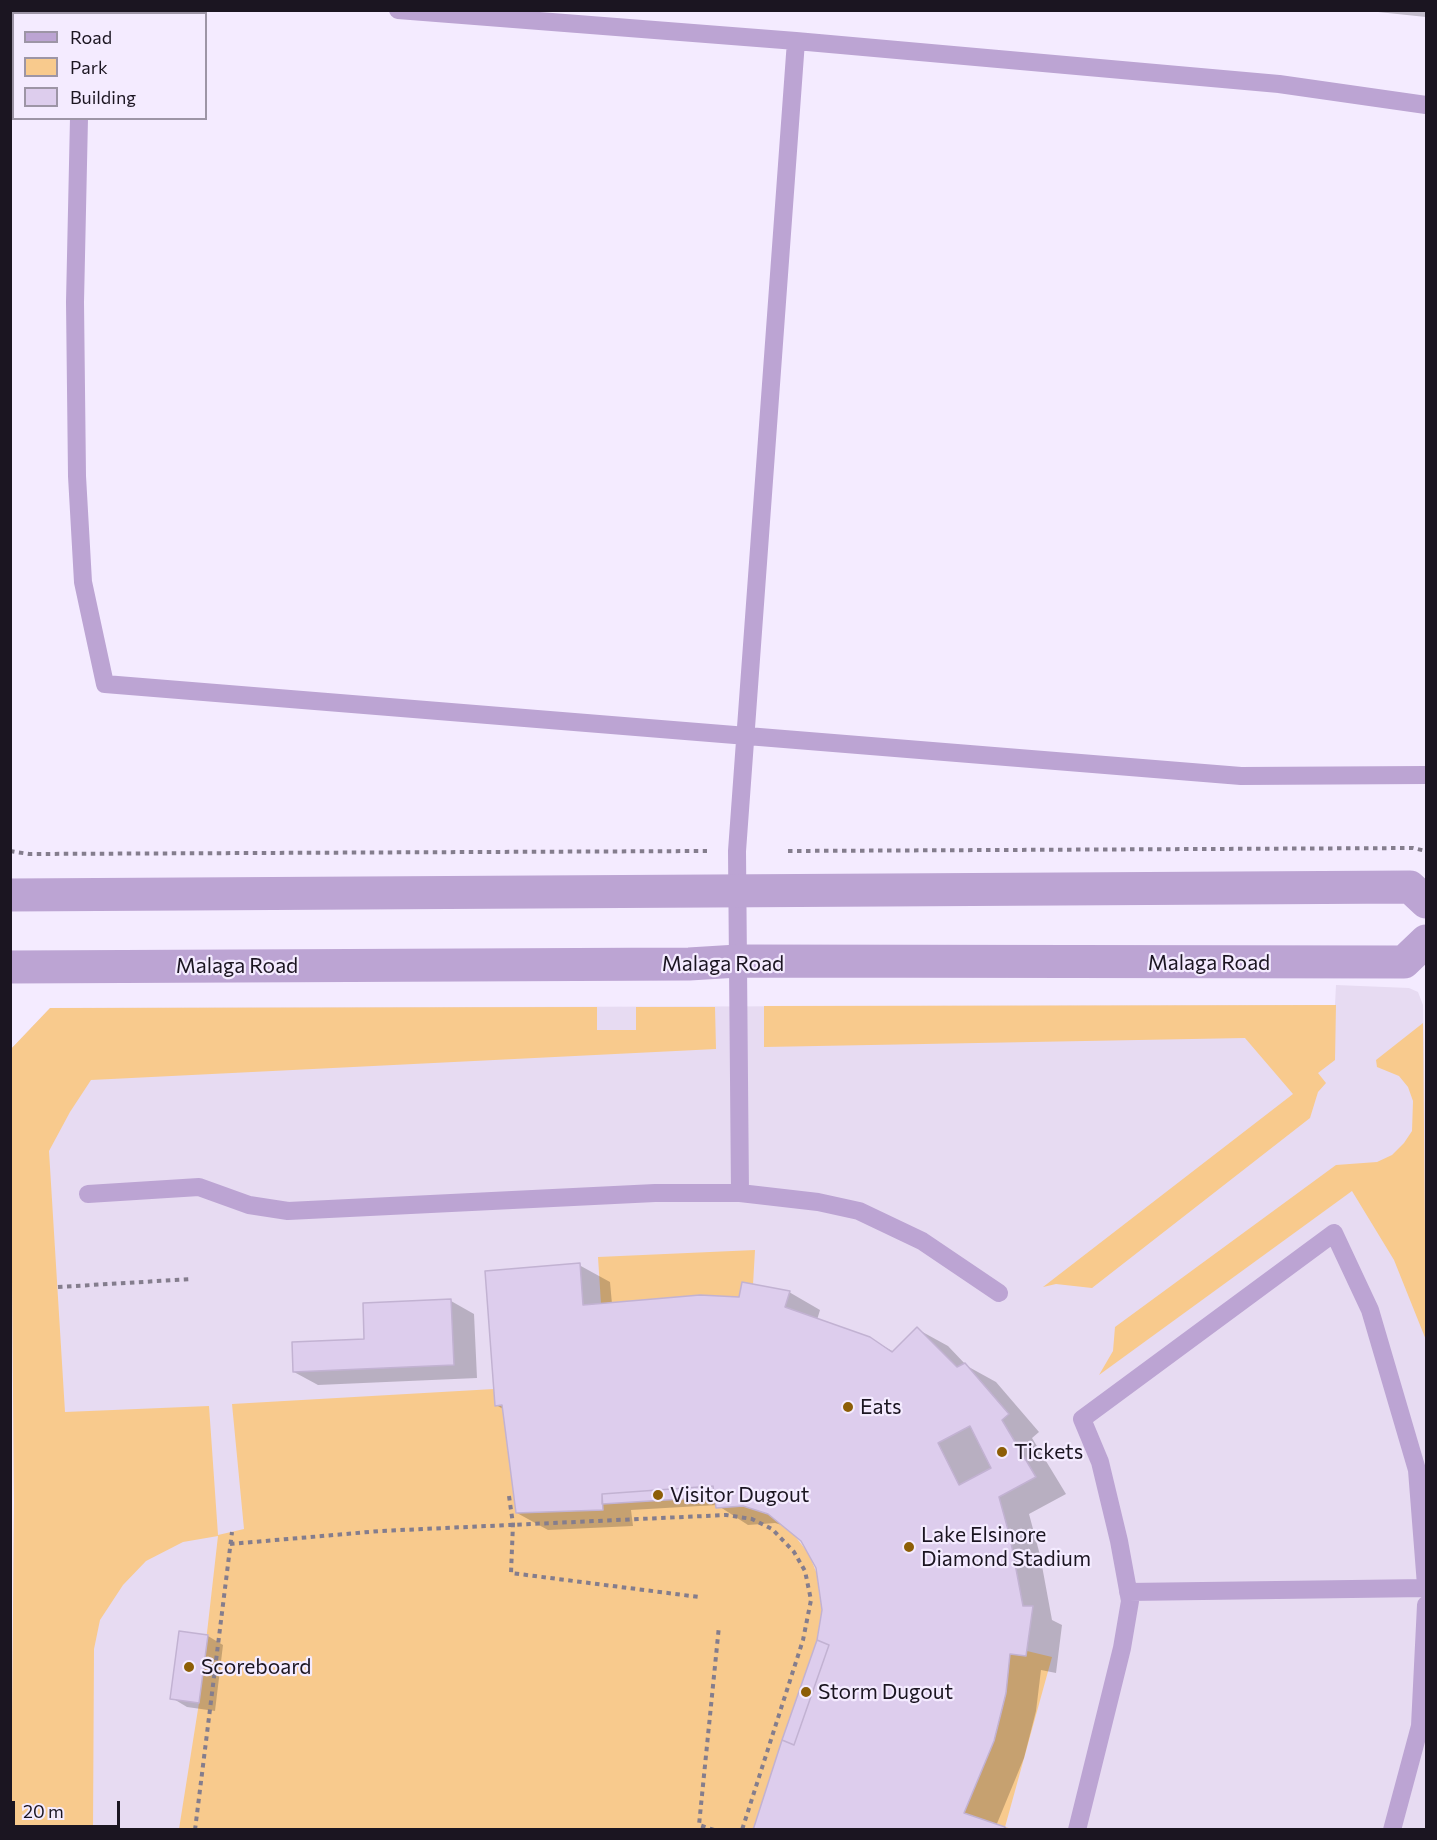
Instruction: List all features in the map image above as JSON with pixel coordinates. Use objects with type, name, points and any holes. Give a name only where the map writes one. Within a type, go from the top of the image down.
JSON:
[{"type":"street","points":[[10,895],[1410,887],[1426,902]]},
{"type":"street","name":"Malaga Road","points":[[10,967],[738,962],[1404,962],[1426,941]]},
{"type":"lane","points":[[398,10],[796,41],[1279,84],[1426,105]]},
{"type":"lane","points":[[740,1193],[737,851],[796,41]]},
{"type":"lane","points":[[79,120],[75,302],[77,476],[83,582],[105,684],[1241,776],[1426,775]]},
{"type":"lane","points":[[88,1194],[199,1187],[249,1205],[288,1211],[591,1196],[740,1193],[818,1202],[859,1211],[922,1241],[999,1293]]},
{"type":"lane","points":[[1077,1830],[1122,1648],[1130,1601],[1128,1592],[1100,1462],[1082,1419],[1334,1233],[1370,1310],[1417,1470],[1426,1586],[1128,1592]]},
{"type":"lane","points":[[1392,1830],[1420,1726],[1426,1605]]},
{"type":"path","points":[[788,851],[1401,848],[1426,851]]},
{"type":"path","points":[[10,850],[29,854],[707,851]]},
{"type":"path","points":[[58,1287],[192,1279]]},
{"type":"path","points":[[509,1496],[513,1524],[511,1574],[699,1597]]},
{"type":"path","points":[[230,1544],[513,1524],[726,1515],[752,1519],[772,1529],[794,1552],[810,1587],[809,1618],[742,1830]]},
{"type":"path","points":[[195,1830],[232,1533]]},
{"type":"path","points":[[714,1830],[699,1825],[719,1626]]},
{"type":"shaded area","points":[[1336,985],[1409,988],[1418,992],[1423,1005],[1426,1176],[1426,1829],[11,1829],[14,1502],[10,1050],[50,1008],[1335,1005]]},
{"type":"green space","points":[[1336,1005],[1335,1060],[1318,1073],[1326,1083],[1318,1092],[1310,1118],[1092,1288],[1056,1284],[1043,1287],[1293,1094],[1245,1038],[764,1047],[764,1006]]},
{"type":"green space","points":[[597,1007],[597,1030],[636,1030],[636,1007],[715,1007],[716,1049],[91,1080],[49,1151],[65,1412],[209,1406],[218,1535],[244,1529],[232,1404],[494,1389],[495,1406],[502,1405],[516,1513],[602,1510],[602,1504],[714,1497],[716,1508],[743,1506],[768,1514],[791,1531],[809,1554],[820,1582],[822,1610],[817,1640],[753,1829],[179,1829],[199,1703],[218,1536],[183,1542],[146,1561],[123,1585],[100,1620],[94,1649],[93,1829],[11,1829],[14,1502],[10,1050],[50,1008]]},
{"type":"green space","points":[[1423,1023],[1426,1340],[1394,1260],[1352,1191],[1099,1375],[1113,1351],[1115,1327],[1336,1165],[1377,1162],[1392,1155],[1404,1143],[1412,1131],[1413,1101],[1408,1087],[1399,1076],[1377,1067],[1376,1060]]},
{"type":"green space","points":[[755,1250],[753,1285],[742,1282],[739,1297],[700,1295],[601,1304],[598,1257]]},
{"type":"green space","points":[[1027,1651],[1052,1657],[1005,1827],[964,1813],[994,1741],[1006,1693],[1010,1654],[1025,1656]]},
{"type":"building","name":"Lake Elsinore Diamond Stadium","points":[[580,1263],[583,1305],[700,1295],[739,1297],[742,1282],[790,1291],[785,1307],[870,1337],[892,1352],[917,1327],[957,1367],[965,1363],[1009,1414],[1002,1420],[1036,1477],[999,1497],[1010,1537],[1023,1606],[1033,1606],[1026,1656],[1010,1654],[1006,1693],[994,1741],[964,1813],[1005,1827],[1005,1830],[753,1830],[782,1740],[794,1745],[829,1645],[817,1640],[822,1610],[816,1568],[801,1541],[768,1514],[743,1506],[716,1508],[713,1486],[602,1494],[603,1510],[516,1513],[502,1405],[495,1406],[485,1271]]},
{"type":"building","points":[[451,1299],[454,1365],[293,1372],[292,1342],[364,1339],[363,1303]]},
{"type":"building","points":[[970,1426],[991,1468],[959,1485],[938,1443]]},
{"type":"building","name":"Visitor Dugout","points":[[713,1486],[714,1497],[602,1504],[602,1494]]},
{"type":"building","name":"Scoreboard","points":[[179,1631],[208,1635],[199,1703],[170,1699]]},
{"type":"building","name":"Storm Dugout","points":[[817,1640],[829,1645],[794,1745],[782,1740]]},
{"type":"place","name":"Eats","points":[[848,1407]]},
{"type":"place","name":"Tickets","points":[[1002,1452]]},
{"type":"place","name":"Visitor Dugout","points":[[658,1495]]},
{"type":"place","name":"Lake Elsinore Diamond Stadium","points":[[909,1547]]},
{"type":"place","name":"Scoreboard","points":[[189,1667]]},
{"type":"place","name":"Storm Dugout","points":[[806,1692]]}]
